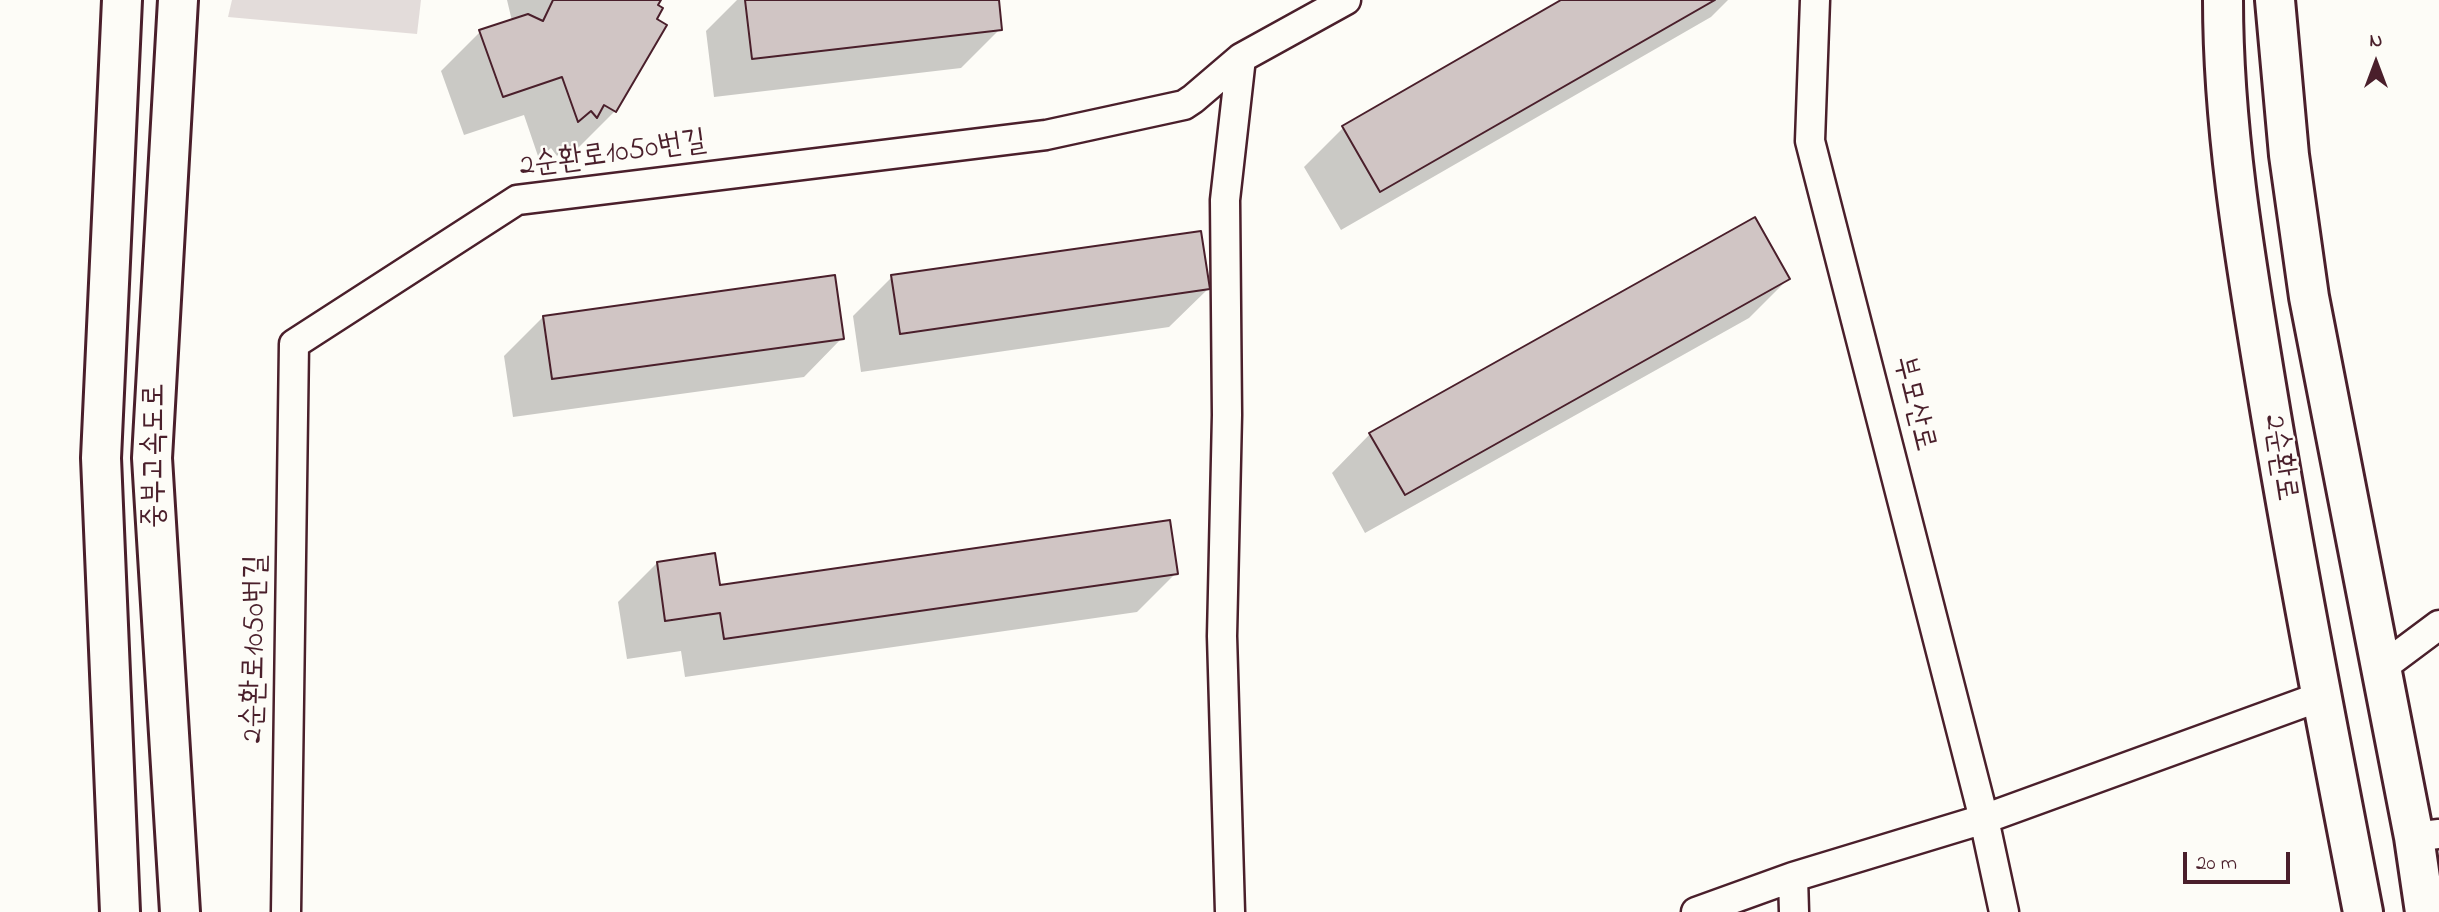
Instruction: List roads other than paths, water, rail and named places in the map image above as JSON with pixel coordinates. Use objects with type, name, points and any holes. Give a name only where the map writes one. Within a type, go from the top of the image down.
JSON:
[{"type":"main road","name":"중부고속도로","points":[[120,912],[101,458],[122,0]]},
{"type":"main road","name":"중부고속도로","points":[[178,0],[152,458],[180,912]]},
{"type":"main road","name":"2순환로","points":[[2223,0],[2231,141],[2247,268],[2287,513],[2363,912]]},
{"type":"main road","name":"2순환로","points":[[2275,0],[2289,155],[2309,297],[2380,669],[2426,836],[2425,912]]},
{"type":"street","name":"2순환로1050번길","points":[[286,912],[294,344],[517,200],[1046,135],[1184,104],[1241,58],[1346,0]]},
{"type":"street","name":"부모산로","points":[[1815,0],[1810,141],[1984,819],[2004,912]]},
{"type":"street","points":[[1230,912],[1222,636],[1227,415],[1225,200],[1241,58]]},
{"type":"street","points":[[2380,669],[2439,625]]},
{"type":"street","points":[[1696,912],[1793,877],[1984,819],[2322,696]]},
{"type":"street","points":[[1793,877],[1794,912]]}]
